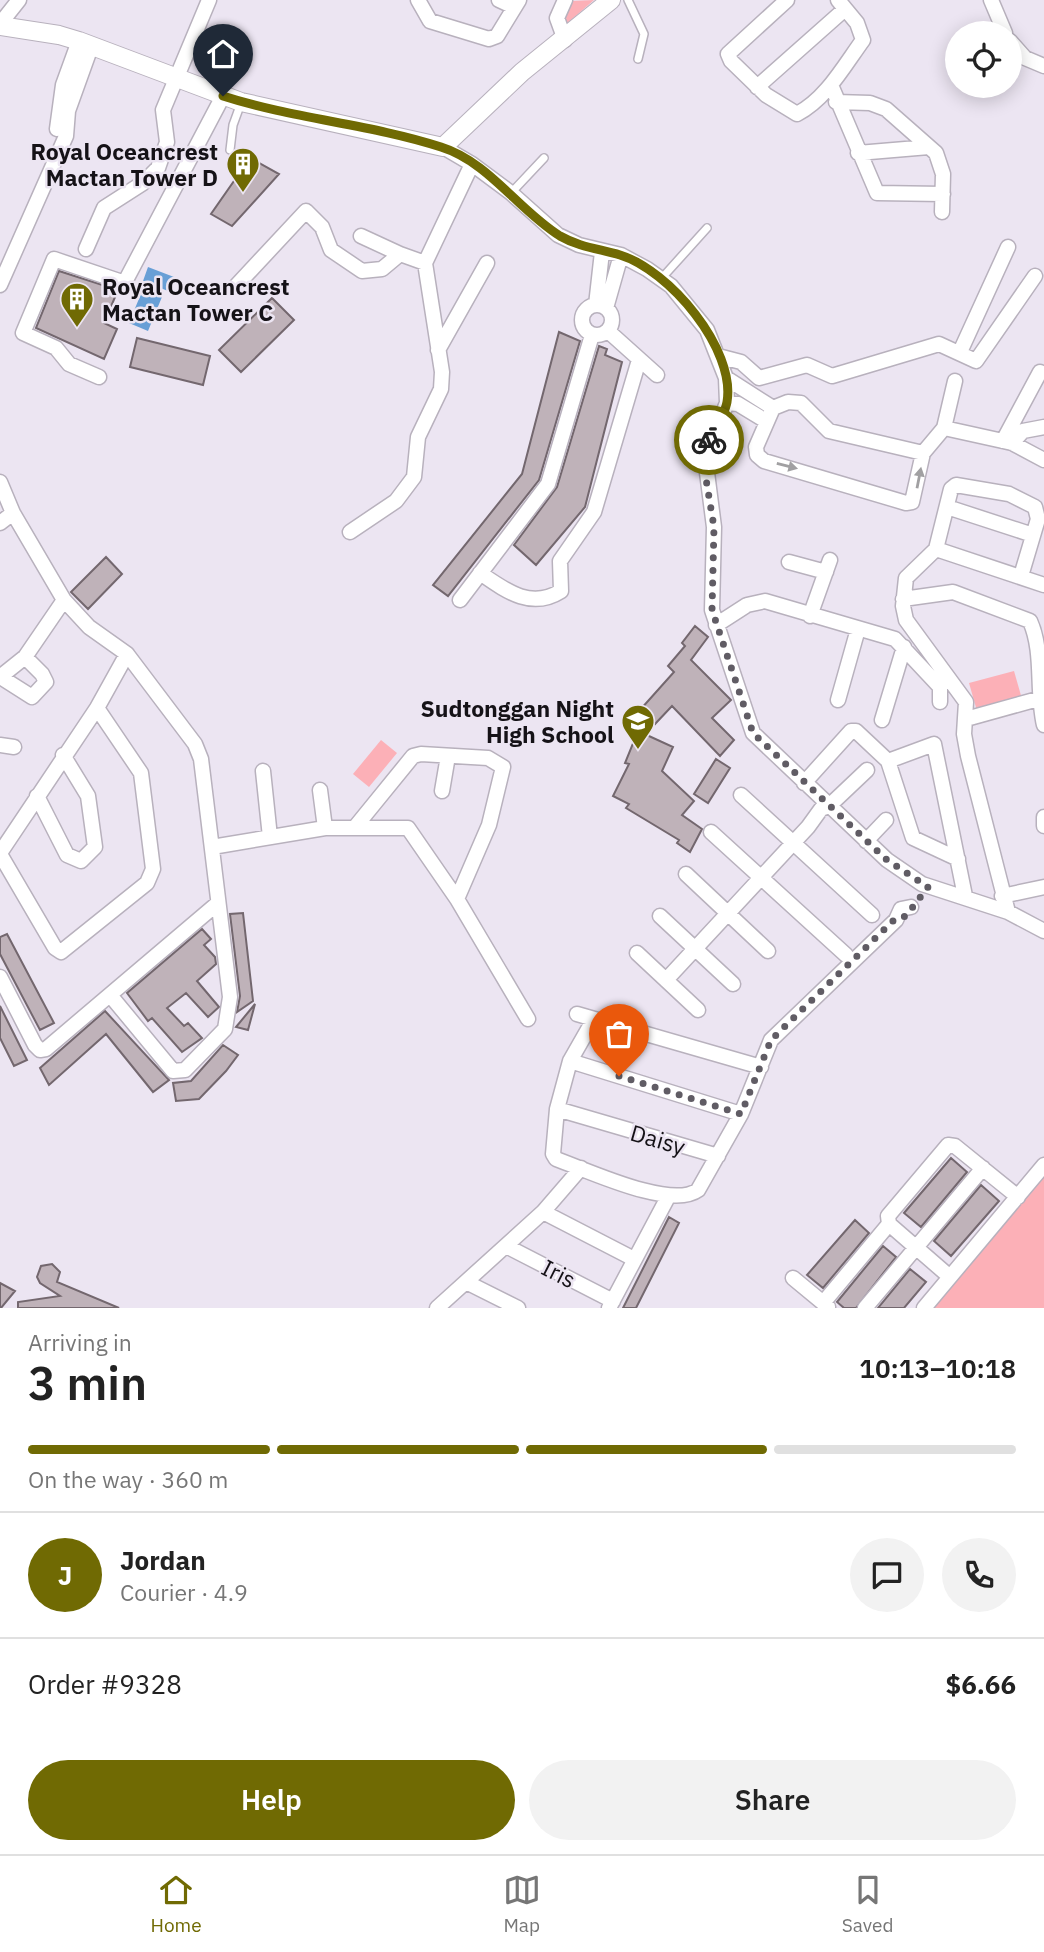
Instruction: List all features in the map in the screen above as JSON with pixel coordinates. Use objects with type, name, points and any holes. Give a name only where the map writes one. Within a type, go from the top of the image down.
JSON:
[{"type":"street","points":[[19,0],[0,25],[59,35],[241,102],[443,147],[472,164],[511,193],[558,235],[602,252],[621,255],[671,286],[707,330],[726,378],[727,403],[705,457],[714,527],[712,610],[753,733],[887,860],[928,887],[965,896],[1008,912],[1044,931]]},
{"type":"street","points":[[86,249],[104,208],[143,183],[158,168],[167,142],[163,110],[209,0]]},
{"type":"street","points":[[418,0],[426,19],[480,39],[497,36],[517,3],[499,0]]},
{"type":"street","points":[[443,147],[492,99],[611,0]]},
{"type":"street","points":[[757,87],[842,4],[863,32],[863,40],[831,85],[804,111],[797,114],[757,87],[731,61],[728,54],[787,0]]},
{"type":"street","points":[[991,0],[1000,21]]},
{"type":"street","points":[[560,2],[557,18],[565,40]]},
{"type":"street","points":[[0,285],[29,212],[66,136],[63,110],[85,44]]},
{"type":"street","points":[[1022,54],[1044,66]]},
{"type":"street","points":[[831,85],[877,193],[943,194]]},
{"type":"street","points":[[99,377],[69,364],[55,348],[23,333],[54,259],[119,281],[126,280],[223,96]]},
{"type":"street","points":[[836,102],[870,103],[886,109],[929,147],[941,160],[942,212]]},
{"type":"street","points":[[858,153],[929,147]]},
{"type":"street","points":[[350,532],[396,501],[414,477],[418,437],[441,389],[425,263],[472,164]]},
{"type":"street","points":[[236,286],[306,211],[322,228],[331,250],[362,271],[382,269],[400,254]]},
{"type":"street","points":[[0,261],[29,212]]},
{"type":"street","points":[[361,236],[425,263]]},
{"type":"street","points":[[960,352],[1008,247]]},
{"type":"street","points":[[601,307],[602,252]]},
{"type":"street","points":[[601,307],[621,255]]},
{"type":"street","points":[[438,350],[487,263]]},
{"type":"street","points":[[718,356],[741,362],[759,379],[807,365],[832,376],[939,344],[960,352],[973,361],[979,361],[1035,276]]},
{"type":"street","points":[[601,307],[612,316],[608,331],[601,335],[592,335],[584,328],[582,318],[587,310],[601,307]]},
{"type":"street","points":[[608,331],[657,375]]},
{"type":"street","points":[[460,600],[548,484],[592,335]]},
{"type":"street","points":[[480,573],[522,598],[537,600],[561,591],[560,561],[594,512],[639,360]]},
{"type":"street","points":[[1007,442],[1040,372]]},
{"type":"street","points":[[726,378],[773,411]]},
{"type":"street","points":[[773,411],[756,447],[757,455],[764,461],[905,503],[912,502],[923,453],[944,428],[955,381]]},
{"type":"street","points":[[727,403],[773,411],[801,403],[829,431],[923,453]]},
{"type":"street","points":[[1007,442],[1023,431],[1044,427]]},
{"type":"street","points":[[944,428],[1007,442],[1044,460]]},
{"type":"street","points":[[0,482],[13,513],[64,600],[89,627],[127,654],[195,744],[201,759],[230,997],[225,1029],[185,1070],[173,1072],[110,995]]},
{"type":"street","points":[[1008,912],[968,756],[964,734],[967,702],[906,620],[904,599],[906,578],[936,549],[951,489],[956,485],[1009,494],[1035,507],[1038,519],[1021,576]]},
{"type":"street","points":[[947,507],[1033,535]]},
{"type":"street","points":[[0,523],[13,513]]},
{"type":"street","points":[[936,549],[1044,585]]},
{"type":"street","points":[[789,562],[828,566],[810,616]]},
{"type":"street","points":[[904,599],[953,592],[1030,621],[1041,668],[1038,699],[1044,725]]},
{"type":"street","points":[[25,657],[46,682],[40,692],[32,697],[1,678],[25,657],[64,600]]},
{"type":"street","points":[[716,625],[755,602],[765,601],[895,639],[940,687],[940,702]]},
{"type":"street","points":[[838,700],[858,629]]},
{"type":"street","points":[[882,720],[904,647]]},
{"type":"street","points":[[97,708],[144,783],[153,869],[147,883],[61,952],[55,948],[0,853],[63,755],[97,708],[127,654]]},
{"type":"street","points":[[966,719],[1038,699]]},
{"type":"street","points":[[804,783],[854,730],[888,761],[913,838],[958,859]]},
{"type":"street","points":[[888,761],[934,744],[965,896]]},
{"type":"street","points":[[37,796],[67,855],[81,861],[89,856],[95,847],[88,796],[63,755]]},
{"type":"street","points":[[442,792],[448,756]]},
{"type":"street","points":[[356,826],[413,757],[488,758],[503,767],[489,825],[457,899]]},
{"type":"street","points":[[666,980],[808,827],[821,819],[829,806],[867,770]]},
{"type":"street","points":[[263,771],[270,837]]},
{"type":"street","points":[[320,790],[325,828]]},
{"type":"street","points":[[741,795],[872,915]]},
{"type":"street","points":[[1044,817],[1044,827]]},
{"type":"street","points":[[866,841],[886,820]]},
{"type":"street","points":[[212,847],[325,828],[408,828],[457,899],[528,1019]]},
{"type":"street","points":[[711,832],[846,955]]},
{"type":"street","points":[[686,874],[768,951]]},
{"type":"street","points":[[594,1019],[570,1061],[557,1109],[553,1154],[556,1159],[668,1197],[692,1195],[698,1190],[741,1114],[771,1040],[928,887]]},
{"type":"street","points":[[1002,896],[1044,887]]},
{"type":"street","points":[[0,977],[40,1050],[46,1049],[218,903]]},
{"type":"street","points":[[660,916],[733,984]]},
{"type":"street","points":[[637,953],[698,1010]]},
{"type":"street","points":[[577,1014],[761,1067]]},
{"type":"street","points":[[570,1061],[741,1114]]},
{"type":"street","name":"Daisy","points":[[557,1109],[718,1156]]},
{"type":"street","points":[[950,1278],[889,1224],[888,1216],[948,1145],[956,1146],[1018,1197]]},
{"type":"street","points":[[924,1308],[1044,1165]]},
{"type":"street","points":[[437,1308],[542,1212],[581,1168]]},
{"type":"street","points":[[865,1308],[983,1168]]},
{"type":"street","points":[[611,1304],[668,1197]]},
{"type":"street","points":[[542,1212],[634,1259]]},
{"type":"street","points":[[793,1278],[826,1306],[889,1224]]},
{"type":"street","name":"Iris","points":[[506,1246],[611,1304]]},
{"type":"street","points":[[466,1282],[518,1308]]},
{"type":"lane","points":[[628,0],[644,34],[638,59]]},
{"type":"lane","points":[[230,150],[233,125],[241,102]]},
{"type":"lane","points":[[511,193],[544,159]]},
{"type":"lane","points":[[661,279],[707,228]]},
{"type":"shaded area","points":[[594,0],[563,27],[563,18],[571,1]]},
{"type":"shaded area","points":[[1014,671],[1022,699],[977,711],[969,683]]},
{"type":"shaded area","points":[[381,740],[397,753],[369,787],[353,774]]},
{"type":"shaded area","points":[[1044,1171],[1044,1308],[932,1308]]},
{"type":"water","points":[[148,267],[174,277],[168,291],[143,281]]},
{"type":"water","points":[[145,284],[164,292],[148,331],[129,323]]},
{"type":"building","name":"Royal Oceancrest Mactan Tower D","points":[[250,158],[279,174],[232,226],[211,214]]},
{"type":"building","points":[[59,271],[118,290],[104,323],[117,329],[104,359],[36,328]]},
{"type":"building","points":[[272,298],[294,320],[241,372],[219,350]]},
{"type":"building","points":[[559,332],[580,341],[539,480],[448,596],[433,585],[522,474]]},
{"type":"building","points":[[137,338],[210,356],[203,385],[130,367]]},
{"type":"building","points":[[599,346],[607,349],[605,355],[622,362],[585,507],[536,565],[514,545],[557,487]]},
{"type":"building","points":[[106,557],[122,574],[88,609],[71,592]]},
{"type":"building","points":[[695,626],[708,637],[691,660],[731,700],[712,718],[734,740],[720,756],[672,706],[655,724],[640,710],[674,672],[668,666],[685,646],[682,643]]},
{"type":"building","points":[[638,731],[673,747],[662,771],[694,801],[682,815],[702,829],[690,852],[677,843],[679,840],[626,808],[629,804],[613,796],[629,764],[625,763]]},
{"type":"building","points":[[716,759],[730,768],[708,803],[694,794]]},
{"type":"building","points":[[243,913],[253,1001],[237,1012],[240,996],[230,914]]},
{"type":"building","points":[[202,929],[211,939],[204,945],[215,957],[216,964],[197,981],[219,1007],[208,1017],[186,993],[167,1008],[184,1026],[188,1023],[202,1038],[182,1052],[152,1018],[148,1021],[127,993]]},
{"type":"building","points":[[7,934],[54,1023],[40,1030],[0,954],[0,937]]},
{"type":"building","points":[[255,1004],[248,1030],[236,1027]]},
{"type":"building","points":[[0,1006],[27,1060],[14,1066],[0,1038]]},
{"type":"building","points":[[105,1011],[169,1080],[153,1092],[106,1034],[49,1085],[40,1068]]},
{"type":"building","points":[[223,1045],[238,1055],[226,1071],[199,1099],[176,1101],[173,1083],[191,1081]]},
{"type":"building","points":[[951,1158],[967,1172],[921,1227],[904,1213]]},
{"type":"building","points":[[981,1185],[999,1201],[951,1256],[934,1241]]},
{"type":"building","points":[[669,1217],[679,1223],[636,1308],[623,1308]]},
{"type":"building","points":[[855,1220],[869,1233],[823,1288],[807,1275]]},
{"type":"building","points":[[883,1246],[896,1257],[856,1308],[844,1308],[837,1302]]},
{"type":"building","points":[[52,1264],[60,1272],[57,1282],[119,1308],[18,1308],[18,1302],[60,1296],[40,1283],[37,1277],[41,1266]]},
{"type":"building","points":[[910,1269],[926,1282],[904,1308],[878,1308]]},
{"type":"building","points":[[0,1283],[15,1291],[1,1308],[0,1308]]},
{"type":"way so far","points":[[619,1076],[741,1114],[771,1040],[895,919],[906,916],[928,887],[887,860],[753,733],[712,610],[714,527],[704,467],[709,440]]},
{"type":"place","name":"Royal Oceancrest Mactan Tower D","points":[[243,194]]},
{"type":"place","name":"Royal Oceancrest Mactan Tower C","points":[[77,329]]},
{"type":"place","name":"Sudtonggan Night High School","points":[[638,751]]},
{"type":"route","points":[[223,96],[259,107],[443,147],[472,164],[511,193],[558,235],[579,245],[621,255],[647,269],[671,286],[707,330],[726,378],[727,403],[709,440]]}]
